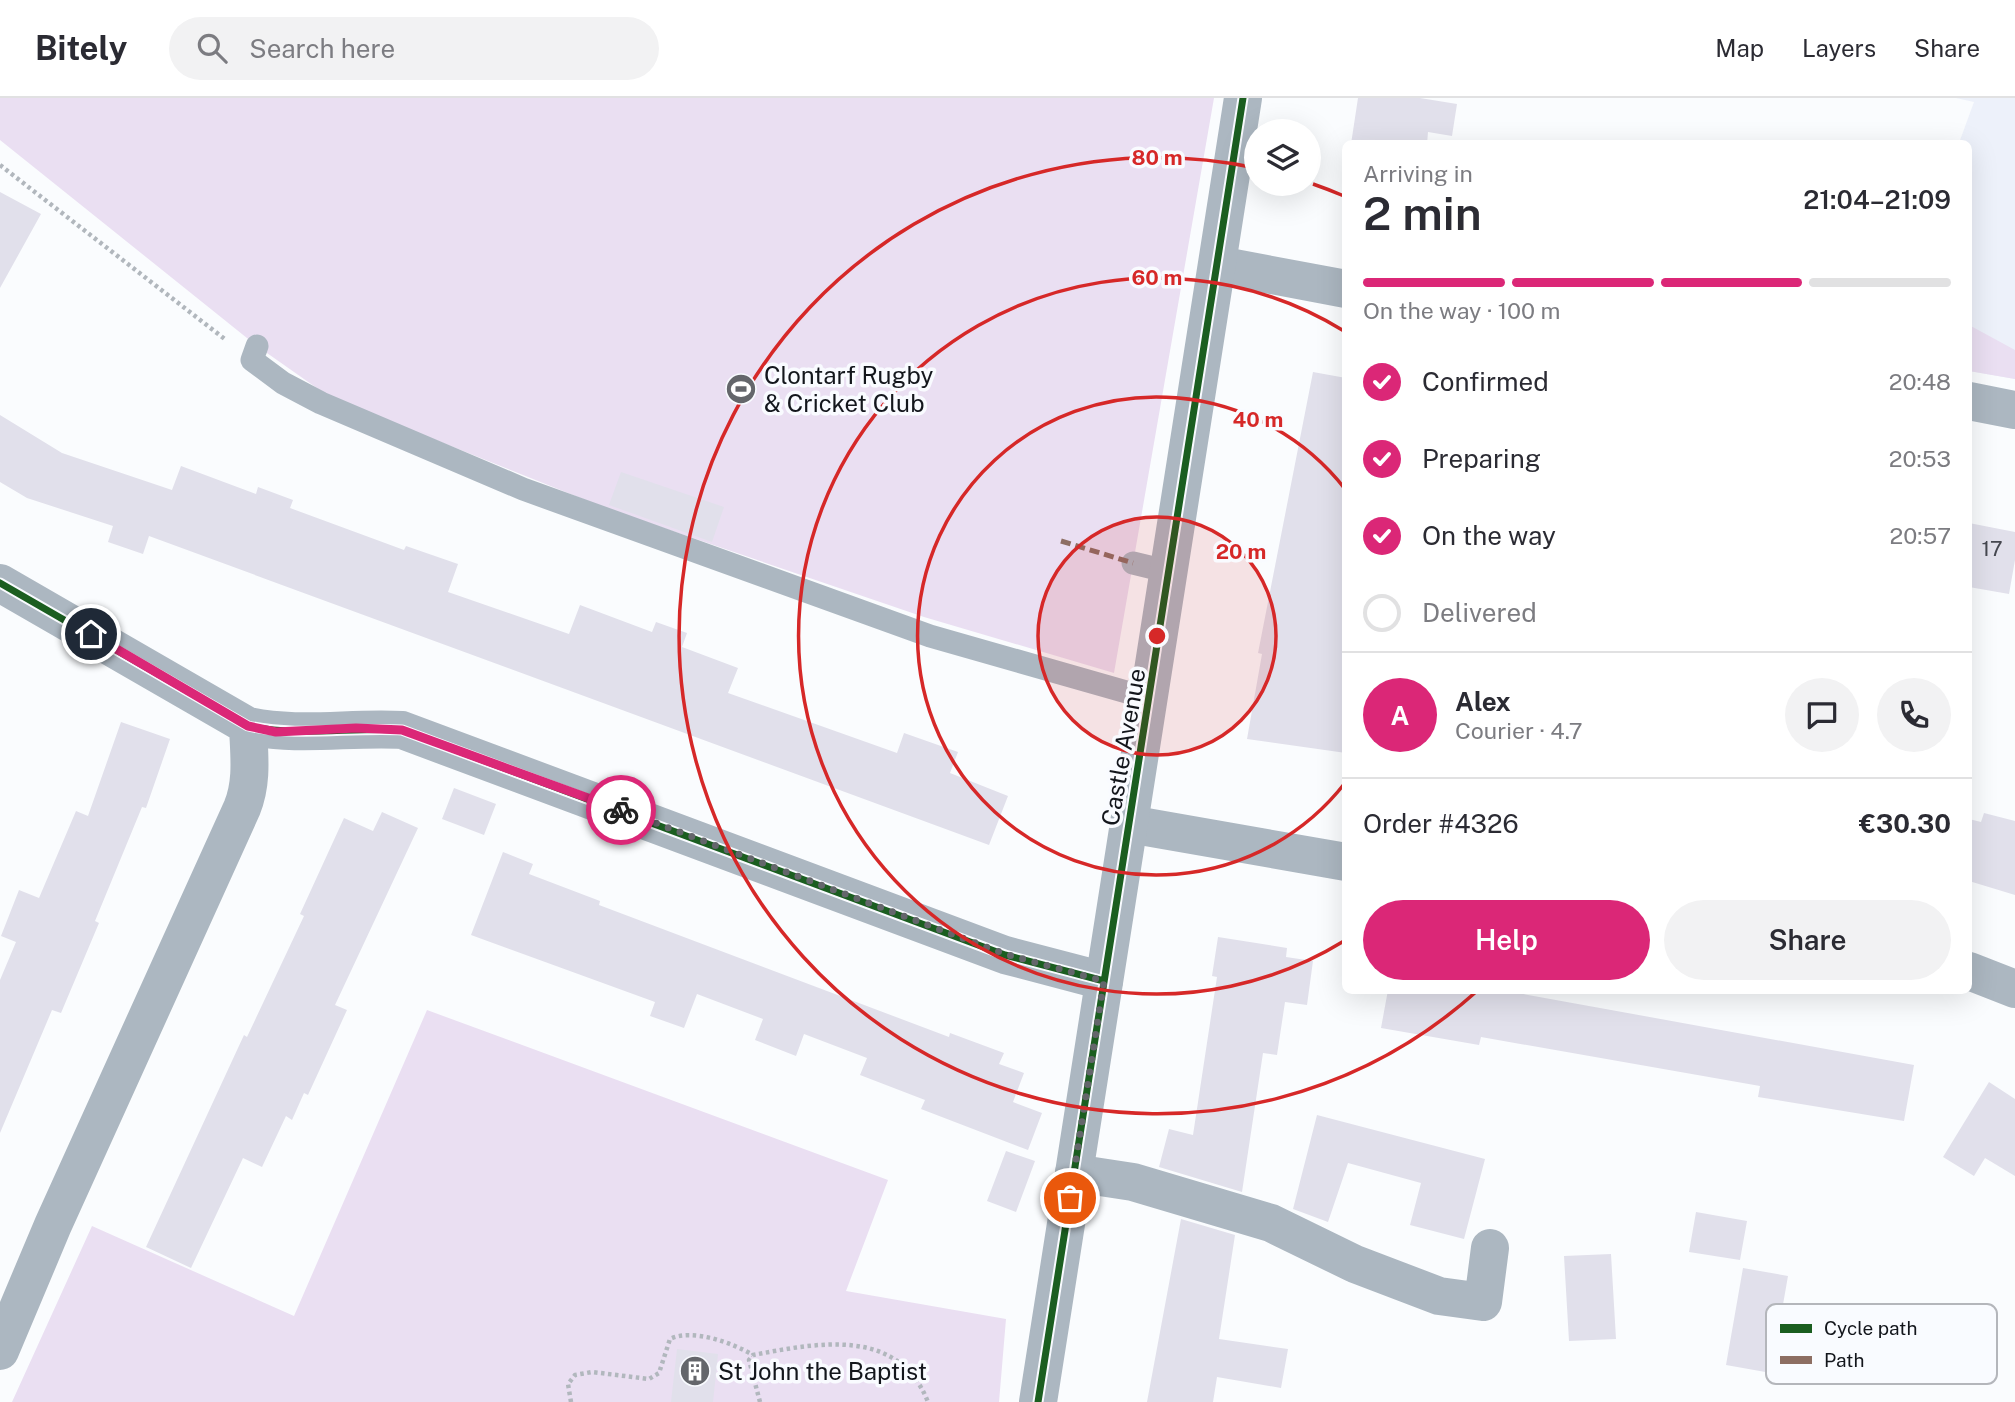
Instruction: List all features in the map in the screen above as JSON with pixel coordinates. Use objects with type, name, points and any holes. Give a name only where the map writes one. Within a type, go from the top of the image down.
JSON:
[{"type":"street","name":"Castle Avenue","points":[[1038,1402],[1243,98]]},
{"type":"street","points":[[1218,265],[1342,288]]},
{"type":"street","points":[[1972,402],[2015,410]]},
{"type":"street","points":[[0,583],[248,726],[276,732],[356,728],[402,730],[1005,954],[1104,981]]},
{"type":"street","points":[[0,1351],[59,1212],[242,808],[248,792],[250,770],[248,726]]},
{"type":"street","points":[[1129,824],[1342,861]]},
{"type":"street","points":[[1972,972],[2015,989]]},
{"type":"street","points":[[1074,1173],[1133,1182],[1271,1223],[1355,1264],[1439,1296],[1483,1302],[1490,1248]]},
{"type":"lane","points":[[254,353],[283,383],[320,403],[523,489],[930,636],[1150,699]]},
{"type":"lane","points":[[1133,563],[1170,572]]},
{"type":"path","points":[[0,165],[254,353]]},
{"type":"path","points":[[571,1402],[568,1384],[575,1375],[592,1372],[649,1379],[659,1373],[670,1339],[679,1335],[737,1345],[753,1356]]},
{"type":"path","points":[[760,1402],[749,1360],[753,1356],[811,1344],[853,1344],[886,1353],[911,1373],[928,1402]]},
{"type":"shaded area","name":"Clontarf Rugby & Cricket Club","points":[[0,98],[1214,98],[1114,673],[924,617],[608,509],[331,398],[257,346],[0,140]]},
{"type":"shaded area","points":[[1956,98],[2015,98],[2015,379],[1972,372],[1972,140],[1960,140],[1974,102]]},
{"type":"shaded area","points":[[1972,327],[2015,350],[2015,379],[1972,372]]},
{"type":"shaded area","points":[[427,1010],[888,1180],[846,1291],[1006,1319],[999,1402],[12,1402],[92,1226],[294,1316]]},
{"type":"building","points":[[1358,98],[1420,98],[1457,104],[1452,136],[1428,132],[1427,140],[1352,140]]},
{"type":"building","points":[[0,192],[41,214],[0,288]]},
{"type":"building","points":[[1313,372],[1342,377],[1342,752],[1247,739],[1262,654],[1258,653]]},
{"type":"building","points":[[0,415],[62,453],[172,490],[181,466],[256,494],[258,487],[293,500],[290,508],[404,550],[406,546],[458,564],[448,592],[569,634],[580,605],[652,632],[656,622],[687,633],[682,647],[738,668],[728,693],[897,753],[904,733],[958,752],[950,773],[1008,796],[989,845],[149,536],[143,554],[108,542],[113,526],[27,498],[0,482]]},
{"type":"building","points":[[621,472],[724,507],[712,542],[609,505]]},
{"type":"building","points":[[1972,524],[2015,532],[2015,560],[2009,594],[1972,588]]},
{"type":"building","points":[[121,722],[170,739],[146,808],[142,807],[95,921],[99,923],[61,1013],[52,1010],[0,1133],[0,980],[16,942],[1,936],[19,890],[39,898],[76,811],[88,816]]},
{"type":"building","points":[[454,788],[496,804],[484,835],[442,819]]},
{"type":"building","points":[[382,812],[418,828],[335,1005],[347,1010],[308,1095],[304,1093],[292,1120],[286,1116],[262,1167],[243,1158],[191,1268],[146,1247],[244,1035],[247,1037],[304,916],[300,914],[344,818],[373,831]]},
{"type":"building","points":[[1984,813],[2015,821],[2015,895],[1972,882],[1972,820],[1981,822]]},
{"type":"building","points":[[503,852],[533,864],[529,874],[600,901],[599,905],[949,1037],[950,1033],[1004,1053],[999,1064],[1024,1073],[1013,1102],[1042,1113],[1028,1150],[921,1109],[925,1100],[860,1075],[867,1058],[804,1034],[796,1056],[755,1040],[763,1019],[697,994],[684,1028],[650,1016],[655,1002],[471,935]]},
{"type":"building","points":[[1218,937],[1287,948],[1286,957],[1313,961],[1307,1005],[1285,1002],[1277,1055],[1263,1053],[1242,1192],[1159,1167],[1169,1129],[1193,1135],[1217,977],[1212,976]]},
{"type":"building","points":[[1387,994],[1523,994],[1914,1065],[1904,1121],[1758,1097],[1760,1086],[1481,1037],[1479,1045],[1381,1028]]},
{"type":"building","points":[[1989,1082],[2015,1099],[2015,1176],[1985,1158],[1974,1176],[1943,1157]]},
{"type":"building","points":[[1317,1115],[1485,1159],[1464,1239],[1410,1225],[1421,1183],[1348,1163],[1328,1222],[1293,1209]]},
{"type":"building","points":[[1006,1151],[1035,1161],[1016,1212],[987,1201]]},
{"type":"building","points":[[1696,1212],[1747,1221],[1740,1260],[1689,1252]]},
{"type":"building","points":[[1181,1219],[1235,1235],[1219,1339],[1288,1349],[1281,1388],[1217,1377],[1213,1402],[1147,1402]]},
{"type":"building","points":[[1611,1254],[1616,1339],[1569,1341],[1564,1256]]},
{"type":"building","points":[[1743,1268],[1788,1276],[1783,1304],[1766,1304],[1766,1372],[1726,1365]]},
{"type":"building","name":"St John the Baptist","points":[[677,1349],[718,1354],[713,1402],[671,1402]]},
{"type":"marked path","points":[[1061,541],[1133,563]]},
{"type":"cycle path","points":[[1038,1402],[1243,98]]},
{"type":"cycle path","points":[[0,583],[248,726],[286,731],[402,730],[1005,955],[1104,981]]},
{"type":"way so far","points":[[621,810],[1005,954],[1076,971],[1104,981],[1070,1198]]},
{"type":"place","name":"Clontarf Rugby & Cricket Club","points":[[741,389]]},
{"type":"place","name":"St John the Baptist","points":[[695,1371]]},
{"type":"route","points":[[91,634],[248,726],[276,732],[356,728],[402,730],[621,810]]}]
